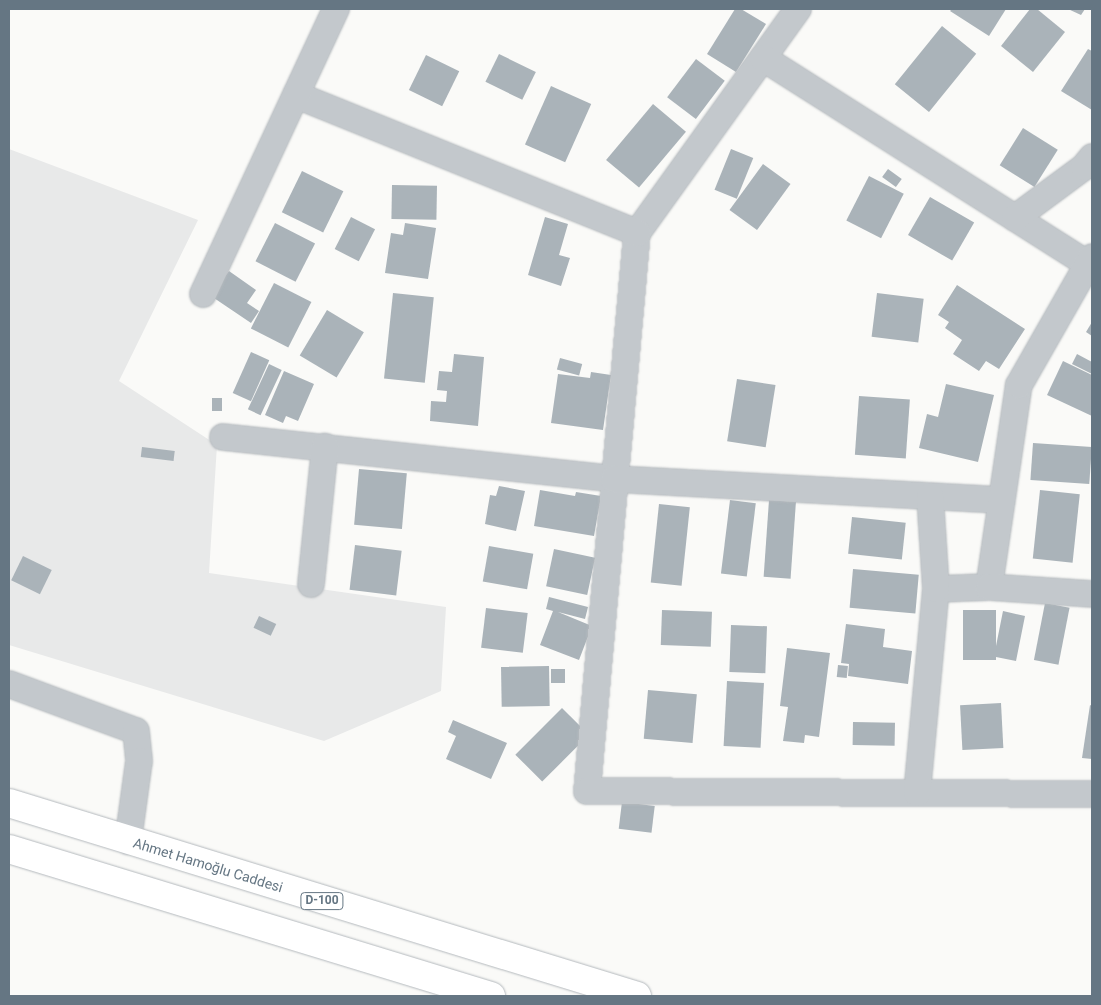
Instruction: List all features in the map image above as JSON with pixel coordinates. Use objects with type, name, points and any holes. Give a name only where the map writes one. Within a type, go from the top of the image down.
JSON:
[{"type":"highway","name":"Ahmet Hamoğlu Caddesi","points":[[9,803],[637,996]]},
{"type":"highway","points":[[9,848],[492,996]]},
{"type":"street","points":[[203,294],[336,9]]},
{"type":"street","points":[[798,9],[637,233],[587,792],[1092,794]]},
{"type":"street","points":[[763,58],[1016,218],[1090,261],[1020,385],[989,587]]},
{"type":"street","points":[[296,95],[637,233]]},
{"type":"street","points":[[1016,218],[1090,166]]},
{"type":"street","points":[[223,437],[614,479],[1001,500]]},
{"type":"street","points":[[311,584],[324,447]]},
{"type":"street","points":[[918,793],[936,589],[930,496]]},
{"type":"street","points":[[936,589],[989,587],[1092,594]]},
{"type":"street","points":[[9,684],[136,731],[139,761],[128,841]]},
{"type":"shaded area","points":[[9,149],[198,220],[119,381],[217,445],[209,573],[446,607],[441,691],[324,741],[9,645]]},
{"type":"building","points":[[735,9],[741,9],[766,24],[736,72],[707,54]]},
{"type":"building","points":[[952,9],[1006,9],[989,36],[950,11]]},
{"type":"building","points":[[1030,9],[1037,9],[1065,32],[1033,72],[1001,46]]},
{"type":"building","points":[[1068,9],[1085,9],[1081,15]]},
{"type":"building","points":[[942,26],[976,54],[929,112],[895,84]]},
{"type":"building","points":[[1088,49],[1092,51],[1092,110],[1061,91]]},
{"type":"building","points":[[499,54],[536,72],[522,100],[485,82]]},
{"type":"building","points":[[426,55],[459,71],[442,106],[409,90]]},
{"type":"building","points":[[696,59],[725,81],[696,119],[667,97]]},
{"type":"building","points":[[551,86],[591,104],[565,162],[525,144]]},
{"type":"building","points":[[653,104],[686,132],[639,188],[606,160]]},
{"type":"building","points":[[1023,128],[1058,150],[1034,187],[1000,165]]},
{"type":"building","points":[[731,149],[753,158],[737,199],[715,190]]},
{"type":"building","points":[[763,164],[791,184],[757,230],[729,210]]},
{"type":"building","points":[[888,169],[902,179],[896,187],[882,177]]},
{"type":"building","points":[[302,171],[343,191],[323,233],[282,212]]},
{"type":"building","points":[[869,176],[904,194],[881,238],[846,221]]},
{"type":"building","points":[[392,185],[437,186],[436,220],[391,219]]},
{"type":"building","points":[[930,197],[974,223],[952,261],[908,235]]},
{"type":"building","points":[[351,217],[375,229],[359,261],[335,249]]},
{"type":"building","points":[[545,217],[568,224],[559,255],[570,258],[561,286],[528,275]]},
{"type":"building","points":[[275,223],[315,243],[296,282],[255,261]]},
{"type":"building","points":[[405,223],[436,228],[428,279],[385,273],[391,233],[403,235]]},
{"type":"building","points":[[229,271],[256,290],[247,303],[259,311],[251,323],[211,296]]},
{"type":"building","points":[[274,283],[311,302],[288,348],[251,328]]},
{"type":"building","points":[[957,285],[1025,329],[999,369],[986,361],[979,371],[953,354],[962,340],[945,328],[949,322],[938,315]]},
{"type":"building","points":[[393,293],[434,297],[425,383],[384,379]]},
{"type":"building","points":[[877,293],[924,299],[918,342],[872,337]]},
{"type":"building","points":[[327,310],[364,332],[337,378],[300,355]]},
{"type":"building","points":[[1092,322],[1092,336],[1086,332]]},
{"type":"building","points":[[251,352],[269,360],[251,401],[233,393]]},
{"type":"building","points":[[454,354],[484,357],[478,426],[430,421],[431,401],[446,402],[447,391],[437,390],[439,371],[452,372]]},
{"type":"building","points":[[1077,354],[1092,362],[1092,374],[1072,364]]},
{"type":"building","points":[[560,358],[582,364],[579,376],[557,370]]},
{"type":"building","points":[[1063,361],[1092,375],[1092,416],[1047,395]]},
{"type":"building","points":[[269,364],[282,370],[261,415],[248,409]]},
{"type":"building","points":[[284,371],[314,384],[298,421],[286,416],[283,423],[265,415]]},
{"type":"building","points":[[591,372],[611,375],[603,430],[551,423],[558,374],[590,378]]},
{"type":"building","points":[[737,379],[776,385],[766,447],[727,441]]},
{"type":"building","points":[[946,384],[994,395],[978,462],[919,448],[927,414],[938,417]]},
{"type":"building","points":[[859,396],[910,400],[906,458],[855,455]]},
{"type":"building","points":[[212,398],[222,398],[222,411],[212,411]]},
{"type":"building","points":[[1033,443],[1092,447],[1089,484],[1030,480]]},
{"type":"building","points":[[142,447],[175,451],[174,461],[141,457]]},
{"type":"building","points":[[359,469],[407,473],[402,529],[354,525]]},
{"type":"building","points":[[499,486],[525,491],[516,531],[485,524],[490,495],[496,496]]},
{"type":"building","points":[[540,490],[575,496],[576,492],[601,496],[594,536],[534,526]]},
{"type":"building","points":[[1040,490],[1080,494],[1073,563],[1033,559]]},
{"type":"building","points":[[730,500],[756,503],[747,577],[721,573]]},
{"type":"building","points":[[769,500],[796,502],[791,579],[764,577]]},
{"type":"building","points":[[659,504],[690,507],[682,586],[651,583]]},
{"type":"building","points":[[852,517],[906,523],[902,559],[848,554]]},
{"type":"building","points":[[355,545],[402,551],[396,595],[350,590]]},
{"type":"building","points":[[489,546],[533,554],[527,589],[483,581]]},
{"type":"building","points":[[554,549],[595,558],[587,595],[546,586]]},
{"type":"building","points":[[23,556],[52,570],[40,594],[11,580]]},
{"type":"building","points":[[853,569],[919,575],[915,614],[850,608]]},
{"type":"building","points":[[549,597],[588,607],[585,619],[558,612],[592,626],[579,660],[540,645],[553,611],[546,609]]},
{"type":"building","points":[[1045,603],[1070,608],[1058,665],[1034,660]]},
{"type":"building","points":[[486,608],[528,613],[523,653],[481,648]]},
{"type":"building","points":[[662,610],[712,612],[711,647],[661,645]]},
{"type":"building","points":[[963,610],[996,610],[996,646],[1003,611],[1025,616],[1016,661],[996,657],[996,660],[963,660]]},
{"type":"building","points":[[259,616],[276,624],[271,636],[254,628]]},
{"type":"building","points":[[846,624],[885,629],[883,647],[912,651],[908,684],[848,676],[849,664],[841,663]]},
{"type":"building","points":[[731,625],[767,626],[765,673],[729,672]]},
{"type":"building","points":[[787,648],[830,653],[819,737],[805,735],[804,743],[783,741],[788,707],[780,706]]},
{"type":"building","points":[[838,665],[848,666],[847,678],[837,677]]},
{"type":"building","points":[[549,666],[550,706],[502,707],[501,667]]},
{"type":"building","points":[[551,669],[565,669],[565,683],[551,683]]},
{"type":"building","points":[[727,681],[764,683],[761,748],[724,746]]},
{"type":"building","points":[[648,690],[697,694],[693,743],[644,739]]},
{"type":"building","points":[[1001,703],[1003,748],[962,750],[960,705]]},
{"type":"building","points":[[1090,705],[1092,706],[1092,759],[1082,758]]},
{"type":"building","points":[[562,708],[589,735],[542,782],[515,755]]},
{"type":"building","points":[[453,720],[507,743],[491,779],[446,759],[456,736],[448,732]]},
{"type":"building","points":[[853,722],[895,723],[895,746],[853,745]]},
{"type":"building","points":[[622,802],[655,806],[651,833],[619,829]]}]
